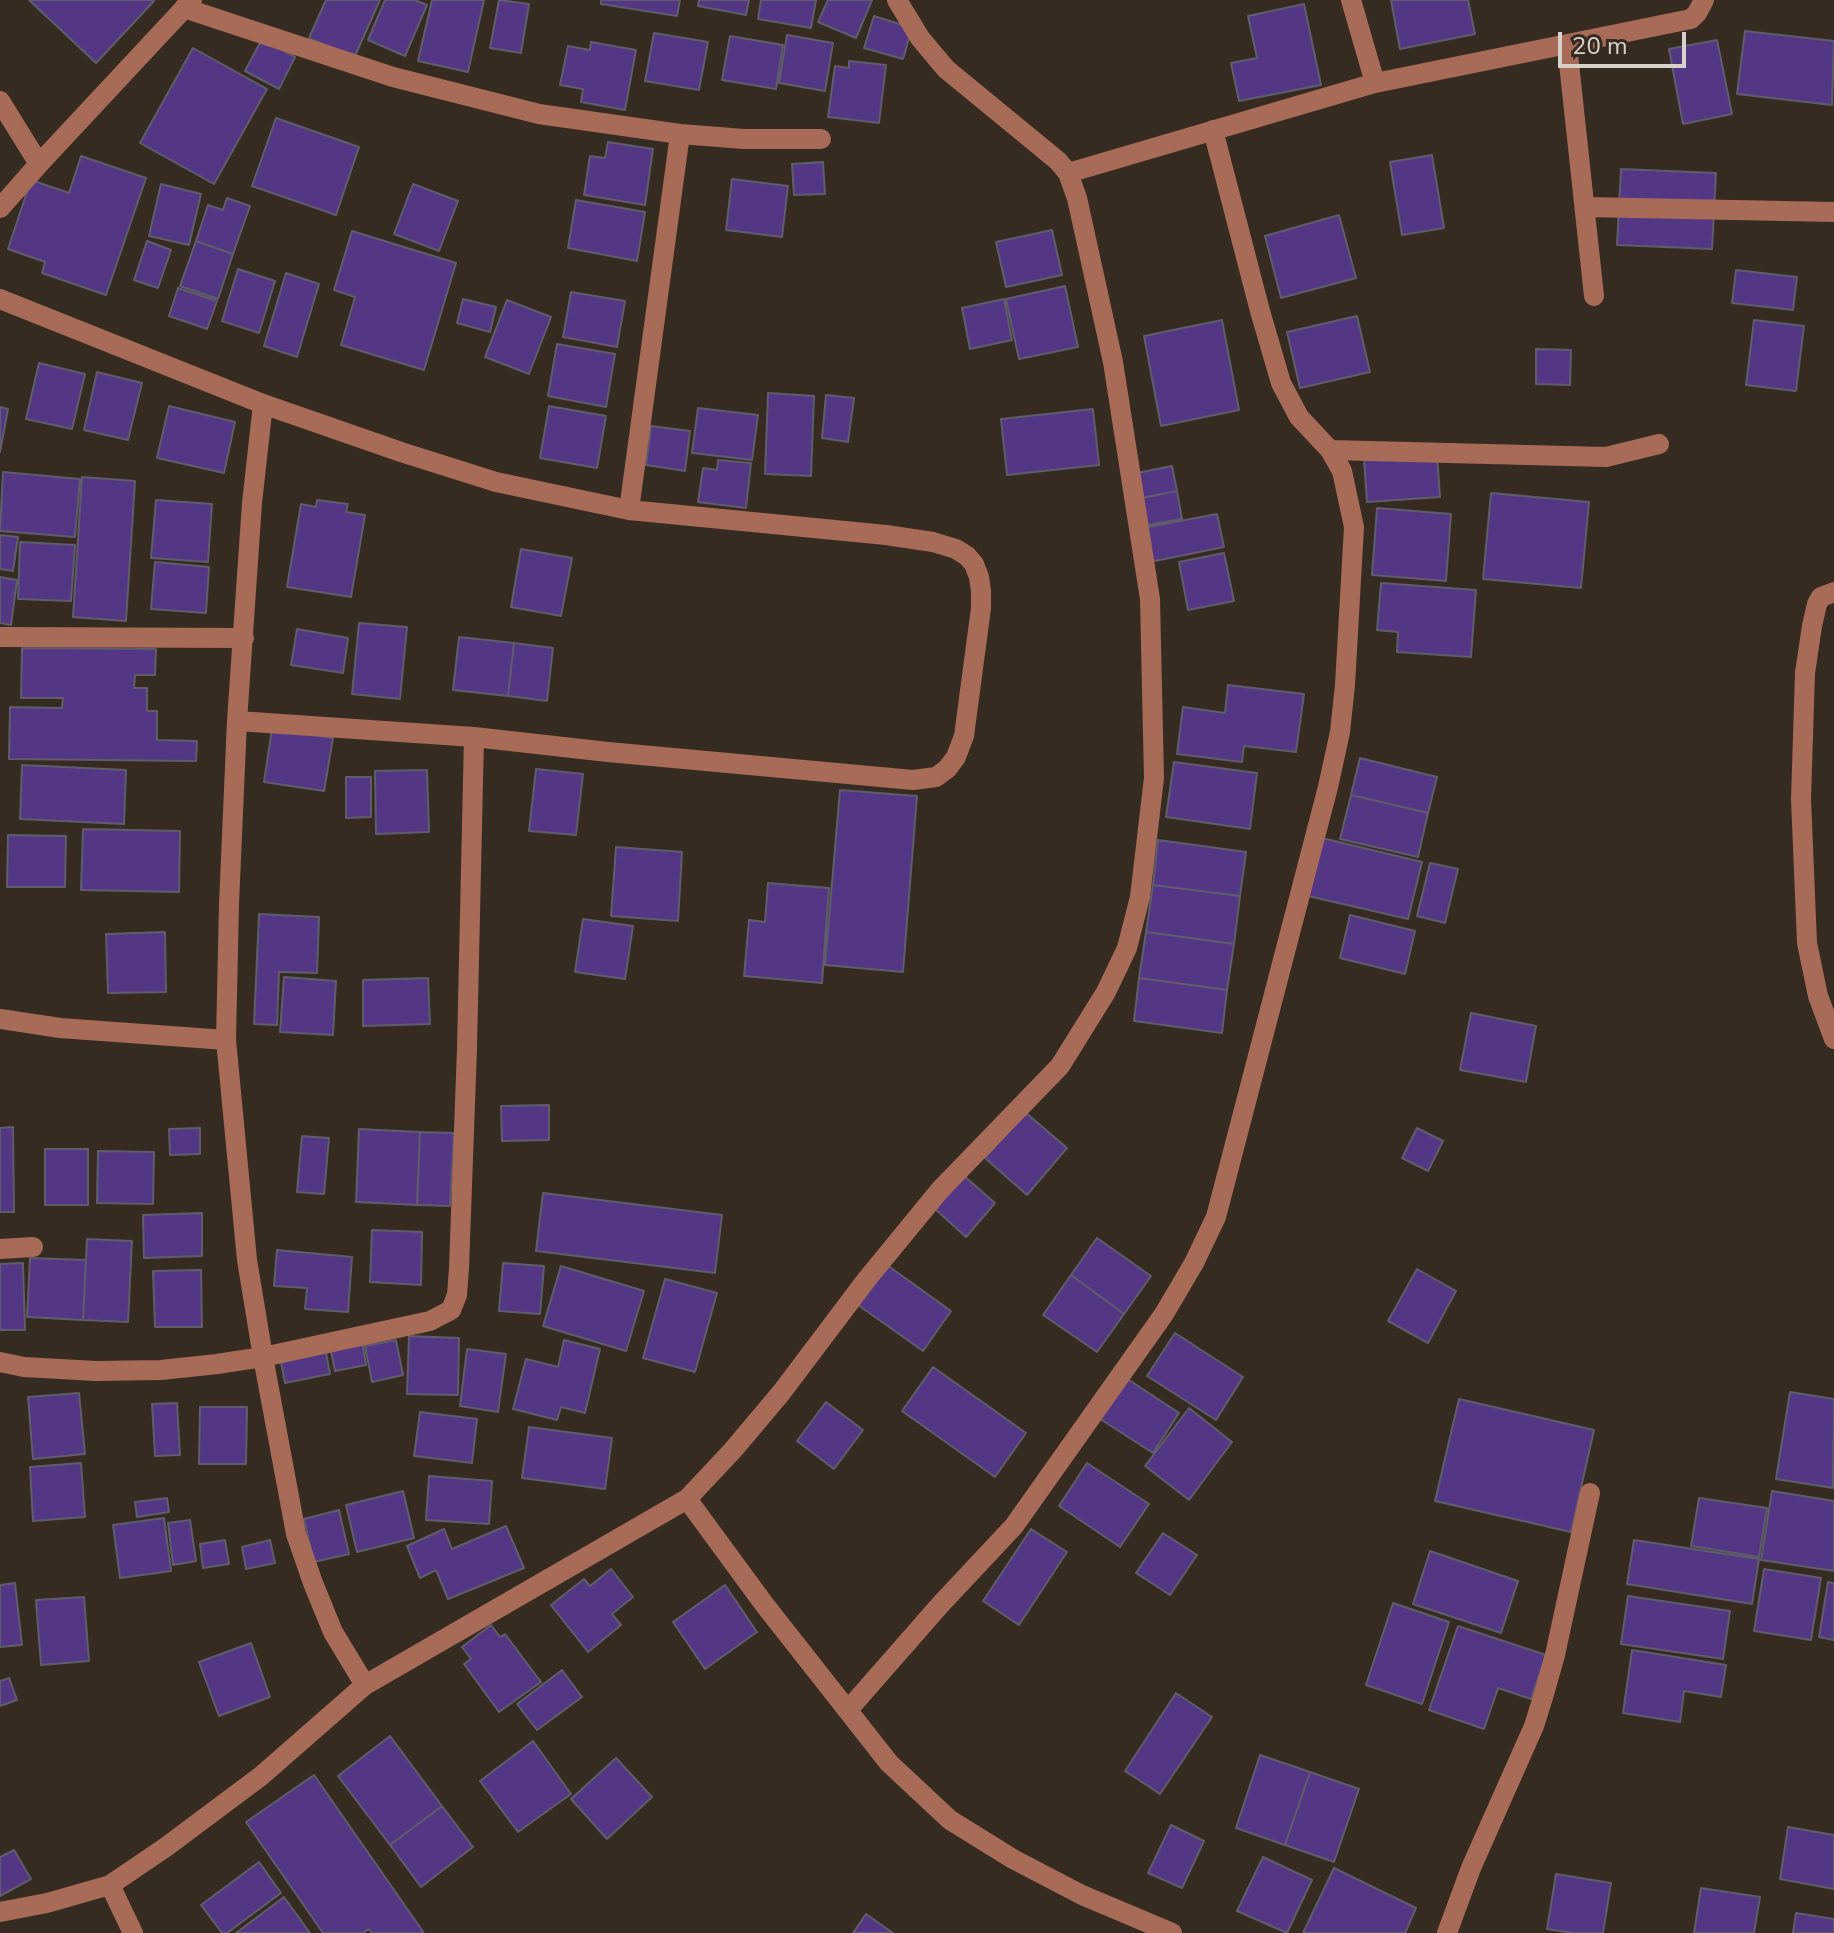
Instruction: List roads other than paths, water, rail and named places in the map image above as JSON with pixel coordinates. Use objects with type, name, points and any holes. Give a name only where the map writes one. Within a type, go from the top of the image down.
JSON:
[{"type":"street","points":[[0,1912],[47,1903],[110,1885],[261,1776],[365,1685],[687,1499],[781,1393],[867,1279],[940,1190],[1060,1066],[1106,992],[1127,948],[1140,897],[1154,778],[1150,599],[1113,362],[1077,198],[1068,173],[1058,161],[946,69],[920,38],[897,0]]},
{"type":"street","points":[[1351,0],[1375,83]]},
{"type":"street","points":[[1068,173],[1375,83],[1691,19],[1704,0]]},
{"type":"street","points":[[0,208],[188,4],[393,77],[539,114],[680,134],[744,139],[821,139]]},
{"type":"street","points":[[1567,45],[1594,296]]},
{"type":"street","points":[[0,101],[39,164]]},
{"type":"street","points":[[848,1710],[1014,1526],[1164,1314],[1194,1263],[1216,1217],[1328,787],[1340,732],[1345,685],[1354,527],[1342,471],[1330,450],[1299,417],[1281,383],[1213,130]]},
{"type":"street","points":[[629,510],[680,134]]},
{"type":"street","points":[[1585,207],[1834,212]]},
{"type":"street","points":[[0,299],[263,404],[496,482],[629,510],[933,542],[967,556],[979,577],[981,608],[964,736],[956,757],[936,777],[913,780],[474,737],[237,721]]},
{"type":"street","points":[[263,404],[252,503],[237,721],[226,1040],[247,1260],[296,1534],[333,1632],[365,1685]]},
{"type":"street","points":[[1330,450],[1606,457],[1659,444]]},
{"type":"street","points":[[1834,592],[1821,597],[1812,626],[1805,673],[1801,799],[1807,943],[1818,996],[1834,1039]]},
{"type":"street","points":[[0,637],[244,638]]},
{"type":"street","points":[[0,1362],[24,1367],[96,1371],[161,1370],[263,1357],[430,1321],[451,1310],[457,1295],[467,1064],[474,737]]},
{"type":"street","points":[[0,1019],[60,1028],[226,1040]]},
{"type":"street","points":[[0,1249],[33,1247]]},
{"type":"street","points":[[1447,1933],[1471,1868],[1534,1726],[1555,1655],[1590,1493]]},
{"type":"street","points":[[687,1499],[764,1604],[889,1763],[950,1820],[1013,1859],[1082,1895],[1172,1933]]},
{"type":"street","points":[[110,1885],[133,1933]]}]
